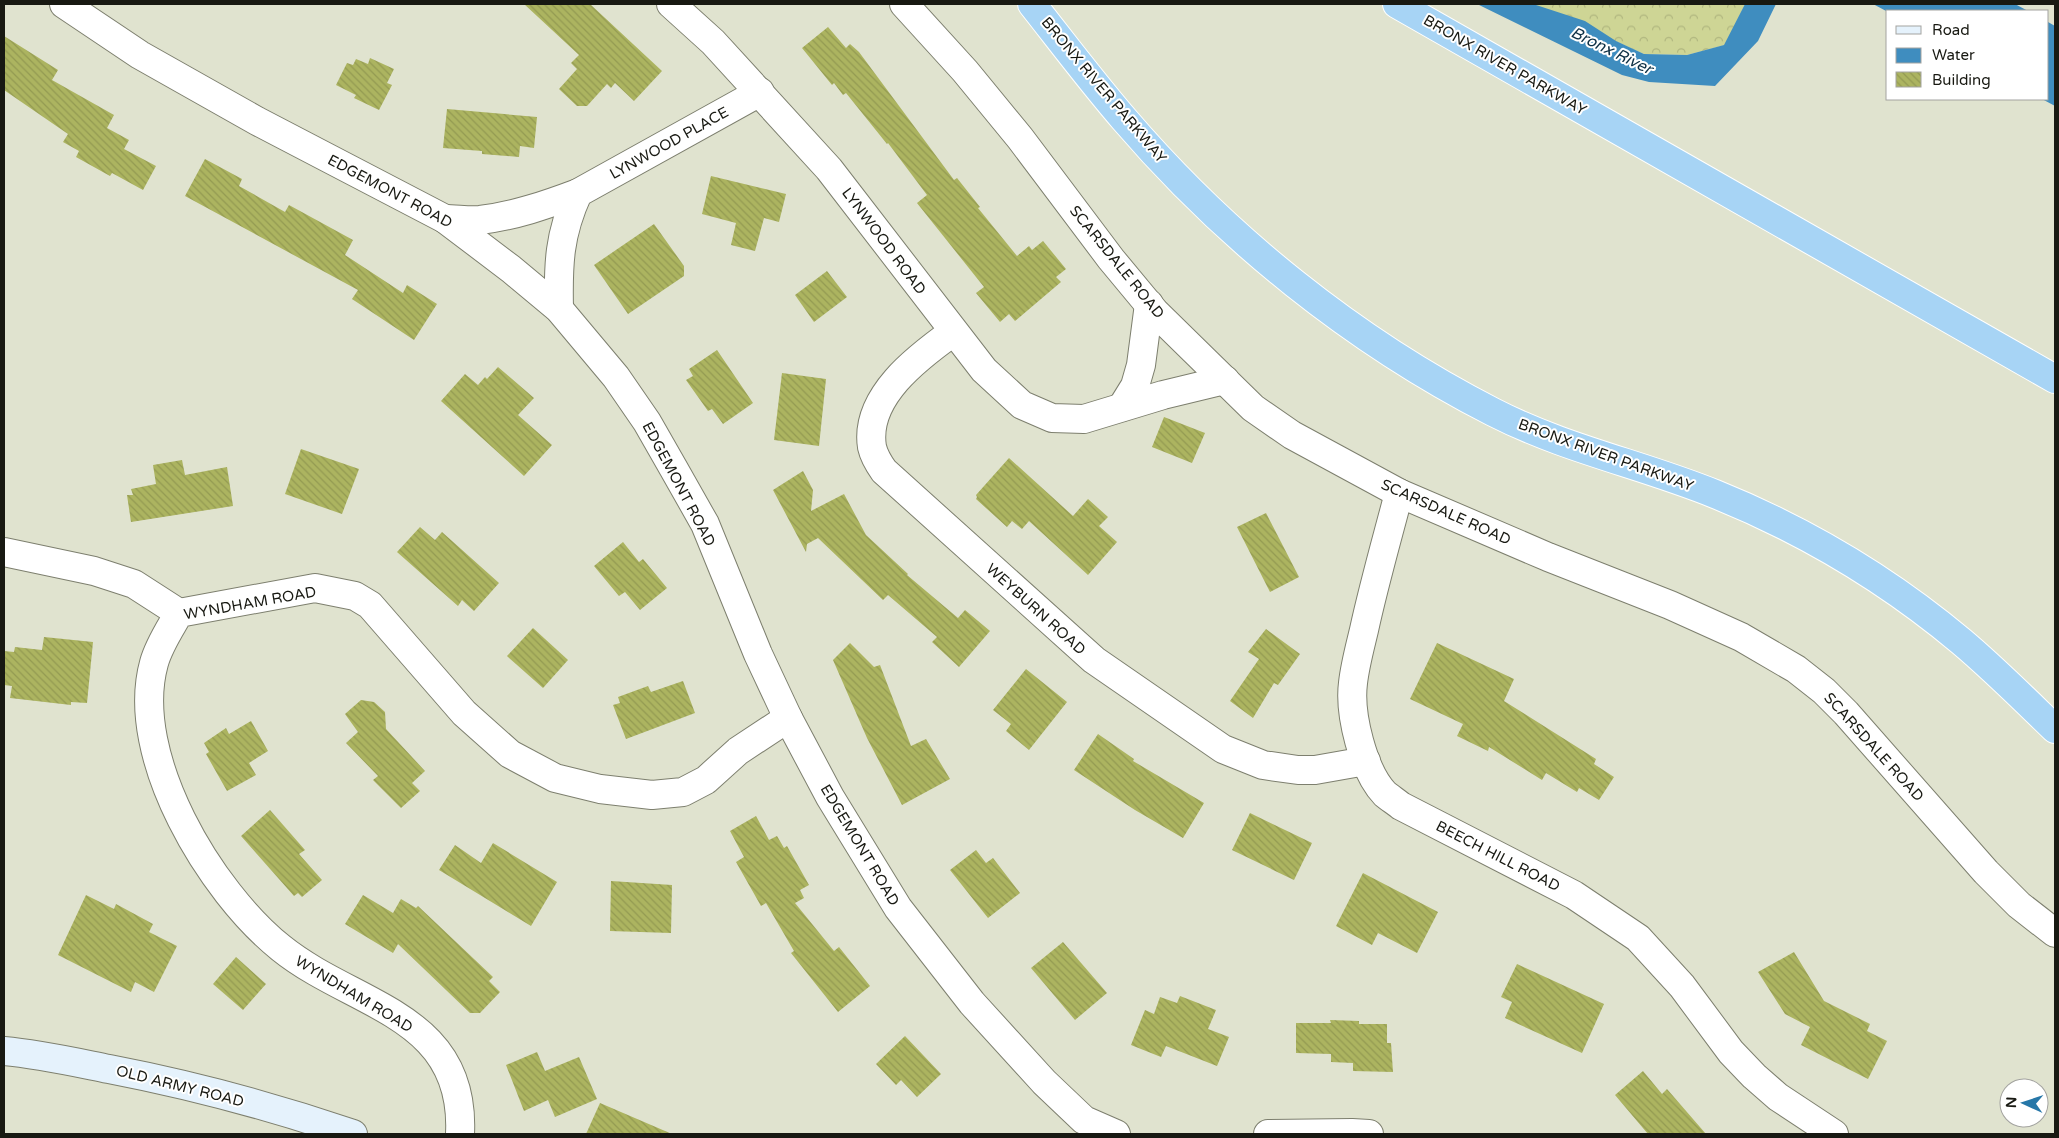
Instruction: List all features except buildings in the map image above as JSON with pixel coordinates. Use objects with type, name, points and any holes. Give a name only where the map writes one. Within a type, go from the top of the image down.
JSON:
[{"type":"highway","name":"BRONX RIVER PARKWAY","points":[[1032,4],[1126,121],[1178,177],[1251,247],[1340,317],[1439,383],[1495,413],[1546,436],[1600,456],[1713,493],[1765,516],[1816,542],[1872,575],[1924,612],[1962,642],[2055,730]]},
{"type":"highway","name":"BRONX RIVER PARKWAY","points":[[1397,4],[2055,379]]},
{"type":"street","name":"EDGEMONT ROAD","points":[[64,4],[140,55],[249,116],[445,218],[559,309],[616,377],[647,422],[705,524],[758,654],[788,718],[830,797],[898,908],[972,1003],[1008,1044],[1084,1120],[1116,1134]]},
{"type":"street","name":"LYNWOOD ROAD","points":[[671,4],[713,42],[829,169],[953,332],[997,383],[1022,405],[1052,418],[1076,419],[1098,415],[1225,380]]},
{"type":"street","name":"SCARSDALE ROAD","points":[[904,4],[965,71],[1020,138],[1111,259],[1149,304],[1252,408],[1292,435],[1399,493],[1540,553],[1670,605],[1741,637],[1796,670],[1824,691],[1846,713],[1986,872],[2019,905],[2055,933]]},
{"type":"street","name":"LYNWOOD PLACE","points":[[445,218],[479,220],[508,215],[537,208],[578,193],[760,92]]},
{"type":"street","points":[[559,309],[558,266],[569,212],[578,193]]},
{"type":"street","points":[[1122,407],[1135,386],[1141,365],[1149,304]]},
{"type":"street","name":"WEYBURN ROAD","points":[[953,332],[913,362],[878,408],[873,422],[873,448],[884,471],[1094,660],[1224,749],[1263,765],[1298,770],[1314,770],[1366,762]]},
{"type":"street","name":"BEECH HILL ROAD","points":[[1399,493],[1367,615],[1353,684],[1354,715],[1366,762],[1374,780],[1386,795],[1400,806],[1574,895],[1638,938],[1682,986],[1731,1052],[1754,1076],[1778,1097],[1834,1134]]},
{"type":"street","points":[[4,552],[94,570],[134,584],[180,613]]},
{"type":"street","name":"WYNDHAM ROAD","points":[[460,1134],[460,1111],[453,1080],[437,1050],[409,1024],[297,961],[279,947],[263,933],[226,890],[206,864],[191,838],[178,812],[157,758],[151,730],[150,681],[154,662],[162,642],[180,613],[315,588],[355,596],[370,605],[464,713],[510,754],[555,778],[600,789],[652,795],[682,792],[706,780],[738,751],[788,718]]},
{"type":"street","name":"OLD ARMY ROAD","points":[[4,1051],[58,1058],[185,1086],[353,1134]]},
{"type":"street","points":[[1268,1134],[1369,1134]]},
{"type":"green space","points":[[1533,4],[1745,4],[1725,45],[1687,55],[1644,54]]},
{"type":"water","name":"Bronx River","points":[[1477,4],[1533,4],[1585,21],[1616,41],[1644,54],[1687,55],[1724,45],[1745,4],[1776,4],[1758,41],[1715,86],[1649,82],[1622,75]]},
{"type":"water","points":[[1873,4],[2015,4],[2026,10],[1886,10]]},
{"type":"water","points":[[2049,23],[2055,26],[2055,106],[2044,100],[2049,100]]}]
